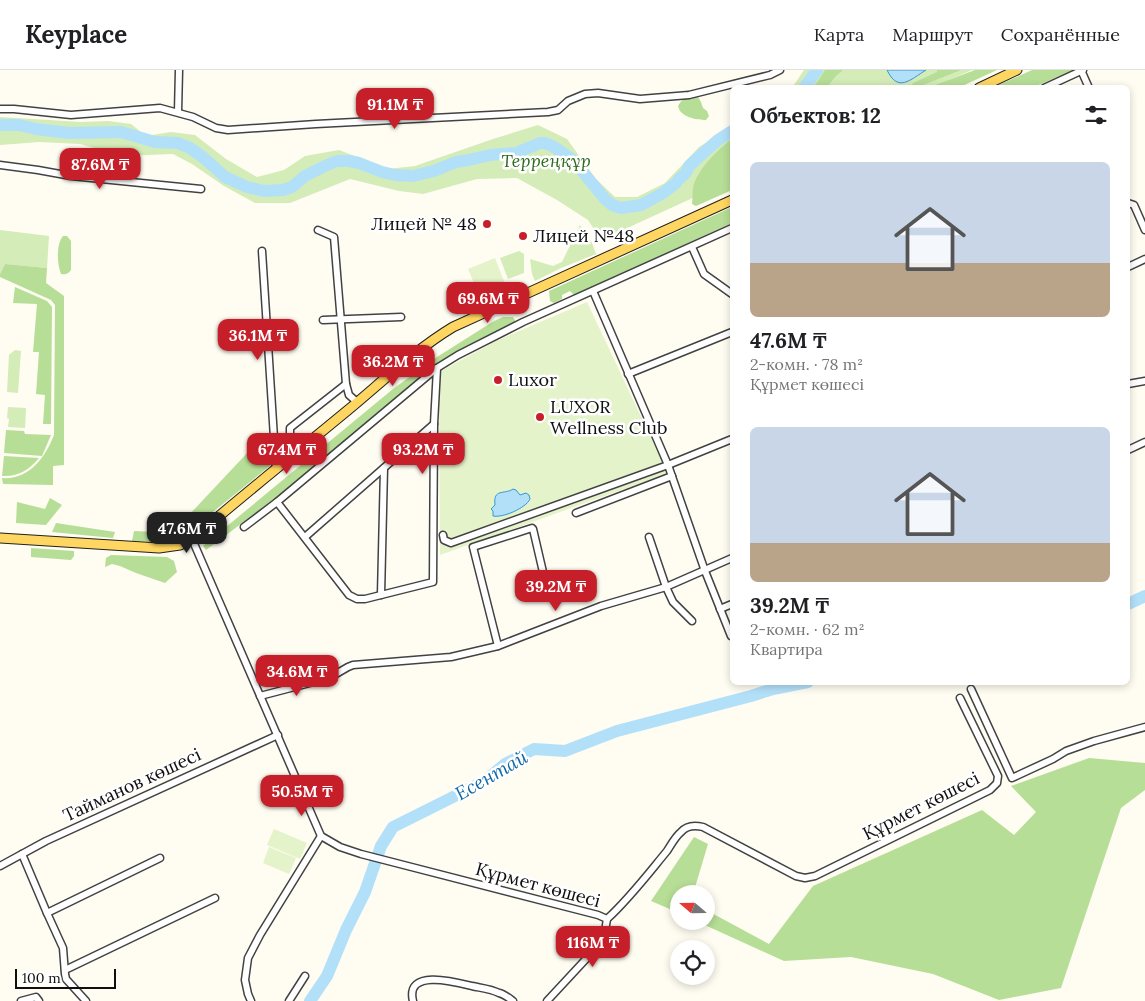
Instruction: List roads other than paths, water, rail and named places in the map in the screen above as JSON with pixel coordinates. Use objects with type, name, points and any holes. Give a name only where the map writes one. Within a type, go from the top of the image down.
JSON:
[{"type":"main road","points":[[985,85],[1017,70]]},
{"type":"main road","points":[[0,538],[159,548],[180,545],[192,539],[413,354],[434,339],[454,327],[730,201]]},
{"type":"street","points":[[178,112],[179,70]]},
{"type":"street","points":[[731,85],[761,78],[780,70]]},
{"type":"street","points":[[1050,85],[1082,70],[1088,85]]},
{"type":"street","points":[[0,109],[71,115],[160,108],[192,116],[216,128],[228,130],[548,112],[558,110],[568,101],[585,94],[598,92],[640,99],[689,95],[730,85]]},
{"type":"street","points":[[0,165],[71,176],[201,189]]},
{"type":"street","points":[[1130,204],[1134,205],[1145,230]]},
{"type":"street","points":[[244,527],[277,502],[437,368],[458,354],[524,322],[730,229]]},
{"type":"street","points":[[318,230],[334,237],[346,384],[349,395],[357,402]]},
{"type":"street","points":[[692,247],[704,274],[730,293]]},
{"type":"street","points":[[262,251],[276,469]]},
{"type":"street","points":[[1130,266],[1145,259]]},
{"type":"street","points":[[593,291],[668,465],[705,570],[730,634]]},
{"type":"street","points":[[323,320],[401,318]]},
{"type":"street","points":[[628,374],[730,333]]},
{"type":"street","points":[[277,502],[349,595],[365,600],[433,582],[434,424],[437,368]]},
{"type":"street","points":[[1130,384],[1145,381]]},
{"type":"street","points":[[299,450],[289,432],[290,428],[346,384]]},
{"type":"street","points":[[304,537],[434,424]]},
{"type":"street","points":[[443,536],[444,540],[451,543],[668,465],[730,439]]},
{"type":"street","points":[[1130,449],[1145,442]]},
{"type":"street","points":[[381,595],[384,468]]},
{"type":"street","points":[[576,513],[672,476]]},
{"type":"street","points":[[498,646],[473,547],[532,528],[546,584]]},
{"type":"street","points":[[649,537],[673,602],[692,621]]},
{"type":"street","points":[[192,539],[321,836],[260,935],[248,958],[245,980],[251,1001]]},
{"type":"street","points":[[260,696],[329,678],[348,666],[451,657],[498,646],[601,606],[666,587],[730,559]]},
{"type":"street","points":[[720,609],[730,605]]},
{"type":"street","points":[[971,689],[1012,778],[1066,751],[1094,740],[1145,727]]},
{"type":"street","name":"Құрмет көшесі","points":[[321,836],[340,847],[367,856],[598,915],[607,919],[619,908],[681,832],[695,825],[703,827],[796,876],[806,878],[815,876],[990,790],[997,783],[998,776],[960,698]]},
{"type":"street","name":"Тайманов көшесі","points":[[0,866],[46,842],[278,735]]},
{"type":"street","points":[[22,854],[63,948],[66,979],[86,1001]]},
{"type":"street","points":[[47,912],[160,858]]},
{"type":"street","points":[[65,970],[215,898]]},
{"type":"street","points":[[547,1001],[599,945],[604,937],[607,919]]},
{"type":"street","points":[[289,1001],[304,976]]},
{"type":"street","points":[[413,1001],[412,991],[416,985],[421,982],[436,980],[461,983],[499,992],[513,1001]]},
{"type":"street","points":[[21,1001],[36,997],[39,1001]]},
{"type":"water","points":[[887,70],[926,70],[910,80],[900,83],[891,77]]},
{"type":"water","points":[[513,489],[520,495],[526,493],[529,495],[530,499],[528,502],[508,514],[493,516],[491,509],[495,505],[497,494]]},
{"type":"waterway","points":[[806,85],[817,70]]},
{"type":"waterway","points":[[0,125],[19,125],[69,133],[121,132],[155,142],[178,143],[190,148],[204,158],[225,177],[247,187],[264,191],[283,190],[292,187],[305,176],[337,161],[359,163],[395,175],[413,176],[434,171],[456,162],[490,155],[516,153],[540,143],[545,143],[573,160],[605,199],[612,205],[621,208],[641,205],[663,193],[676,183],[686,173],[689,166],[701,155],[730,132]]},
{"type":"waterway","name":"Есентай","points":[[1130,603],[1145,596]]},
{"type":"waterway","name":"Есентай","points":[[310,1001],[327,976],[346,930],[365,892],[381,846],[393,827],[486,780],[505,764],[534,749],[565,751],[617,731],[793,685]]},
{"type":"place","name":"Лицей № 48","points":[[487,224]]},
{"type":"place","name":"Лицей №48","points":[[523,236]]},
{"type":"place","name":"Luxor","points":[[498,380]]},
{"type":"place","name":"LUXOR Wellness Club","points":[[540,417]]},
{"type":"park label","name":"Терреңқұр","points":[[546,161]]}]
